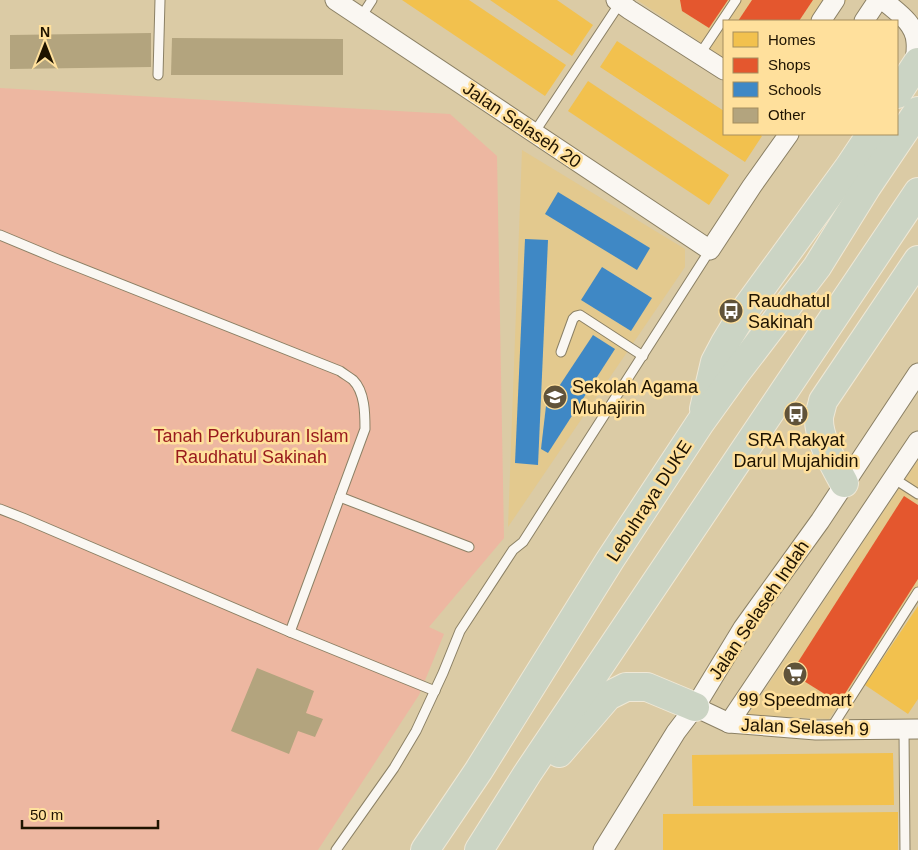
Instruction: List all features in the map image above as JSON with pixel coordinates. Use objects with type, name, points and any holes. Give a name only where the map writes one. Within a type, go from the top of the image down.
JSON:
[{"type":"highway","points":[[898,92],[916,64]]},
{"type":"highway","name":"Lebuhraya DUKE","points":[[425,850],[479,770],[610,560],[700,422],[817,267],[866,188],[918,111]]},
{"type":"highway","points":[[700,422],[715,362],[725,343],[745,310],[849,167],[869,135]]},
{"type":"highway","points":[[480,849],[522,782],[918,192]]},
{"type":"highway","points":[[844,483],[829,456],[821,433],[819,417],[823,401],[918,260]]},
{"type":"highway","points":[[480,849],[608,696],[626,687],[648,687],[695,707]]},
{"type":"street","name":"Jalan Selaseh 20","points":[[335,0],[710,250]]},
{"type":"street","points":[[822,20],[835,0]]},
{"type":"street","points":[[865,20],[878,0]]},
{"type":"street","points":[[883,0],[912,26],[916,41],[916,64]]},
{"type":"street","points":[[625,3],[723,69]]},
{"type":"street","points":[[710,250],[788,135]]},
{"type":"street","name":"Jalan Selaseh Indah","points":[[602,850],[676,732],[695,707],[743,628],[820,520],[918,372]]},
{"type":"street","points":[[729,723],[918,441]]},
{"type":"street","name":"Jalan Selaseh 9","points":[[695,707],[729,723],[816,730],[914,729]]},
{"type":"lane","points":[[158,75],[160,0]]},
{"type":"lane","points":[[361,17],[372,0]]},
{"type":"lane","points":[[700,54],[736,0]]},
{"type":"lane","points":[[534,133],[625,3]]},
{"type":"lane","points":[[0,235],[340,371],[354,381],[361,393],[365,407],[365,429],[290,632]]},
{"type":"lane","points":[[336,850],[394,768],[416,731],[468,616],[513,550],[523,542],[710,250]]},
{"type":"lane","points":[[561,352],[573,319],[580,315],[643,356]]},
{"type":"lane","points":[[893,478],[918,494]]},
{"type":"lane","points":[[340,497],[469,548]]},
{"type":"lane","points":[[0,509],[290,632],[435,691]]},
{"type":"lane","points":[[830,730],[918,592]]},
{"type":"lane","points":[[904,850],[914,729]]},
{"type":"shaded area","points":[[637,0],[847,0],[834,20],[723,20],[723,57]]},
{"type":"shaded area","name":"Sekolah Agama Muhajirin","points":[[522,150],[685,249],[685,267],[508,527]]},
{"type":"shaded area","points":[[918,460],[918,586],[829,719],[748,715]]},
{"type":"green space","name":"Tanah Perkuburan Islam Raudhatul Sakinah","points":[[0,88],[450,114],[497,156],[504,538],[429,627],[444,634],[419,695],[318,850],[0,850]]},
{"type":"building: Homes","points":[[402,0],[469,0],[566,65],[545,96]]},
{"type":"building: Homes","points":[[490,0],[557,0],[593,25],[572,56]]},
{"type":"building: Homes","points":[[617,41],[723,110],[723,135],[762,136],[745,162],[600,67]]},
{"type":"building: Homes","points":[[588,81],[729,175],[709,205],[568,111]]},
{"type":"building: Homes","points":[[918,606],[918,699],[908,714],[865,685]]},
{"type":"building: Homes","points":[[893,753],[894,805],[693,806],[692,755]]},
{"type":"building: Homes","points":[[898,812],[898,850],[663,850],[663,814]]},
{"type":"building: Shops","points":[[680,0],[728,0],[709,28],[682,11]]},
{"type":"building: Shops","points":[[752,0],[813,0],[800,20],[739,20]]},
{"type":"building: Shops","points":[[904,496],[918,505],[918,579],[839,703],[791,673]]},
{"type":"building: Schools","points":[[558,192],[650,248],[637,270],[545,214]]},
{"type":"building: Schools","points":[[525,239],[548,240],[538,465],[515,463]]},
{"type":"building: Schools","points":[[602,267],[652,298],[631,331],[581,300]]},
{"type":"building: Schools","points":[[593,335],[615,349],[548,453],[541,449],[546,406]]},
{"type":"building: Other","points":[[151,33],[151,67],[10,69],[10,35]]},
{"type":"building: Other","points":[[172,38],[343,39],[343,75],[171,75]]},
{"type":"building: Other","points":[[257,668],[314,691],[306,713],[323,719],[315,737],[298,731],[289,754],[231,731]]},
{"type":"place","name":"Raudhatul Sakinah","points":[[731,311]]},
{"type":"place","name":"Sekolah Agama Muhajirin","points":[[555,397]]},
{"type":"place","name":"SRA Rakyat Darul Mujahidin","points":[[796,414]]},
{"type":"place","name":"99 Speedmart","points":[[795,674]]}]
